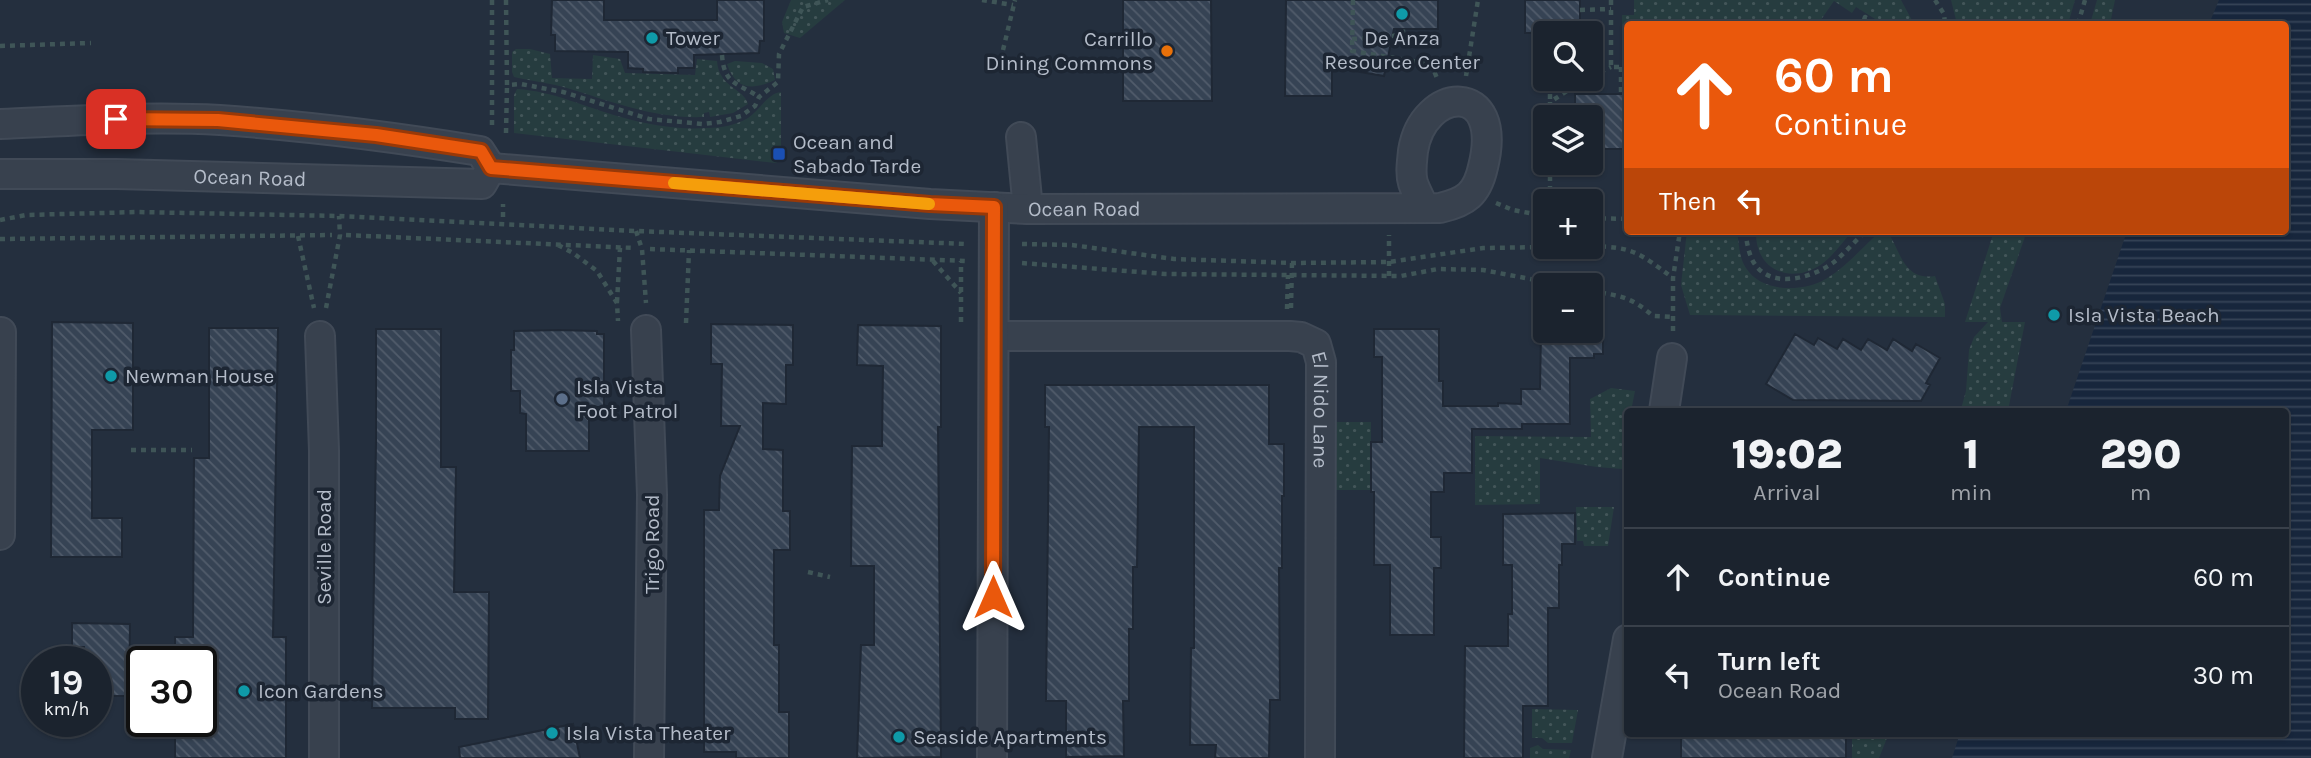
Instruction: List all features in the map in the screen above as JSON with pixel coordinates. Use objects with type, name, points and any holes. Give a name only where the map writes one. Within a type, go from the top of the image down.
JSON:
[{"type":"street","points":[[1424,208],[1413,183],[1411,168],[1415,141],[1428,116],[1456,102],[1477,107],[1486,121],[1487,143],[1483,167],[1473,192]]},
{"type":"street","points":[[0,124],[116,119],[218,120],[376,135],[481,151],[491,168]]},
{"type":"street","points":[[1021,137],[1028,209]]},
{"type":"street","name":"Ocean Road","points":[[0,174],[117,174],[482,184],[491,168],[916,203],[1028,209],[1440,208],[1460,204],[1473,192]]},
{"type":"street","points":[[992,758],[994,336],[1002,253],[994,207]]},
{"type":"street","name":"Trigo Road","points":[[646,330],[652,495],[649,758]]},
{"type":"street","points":[[0,535],[1,332]]},
{"type":"street","name":"Seville Road","points":[[320,336],[324,452],[324,758]]},
{"type":"street","name":"El Nido Lane","points":[[994,336],[1290,336],[1301,337],[1317,344],[1321,362],[1320,758]]},
{"type":"street","points":[[1664,408],[1672,358]]},
{"type":"street","points":[[1607,758],[1624,662]]},
{"type":"path","points":[[492,0],[492,132]]},
{"type":"path","points":[[506,0],[506,133]]},
{"type":"path","points":[[507,85],[521,84],[563,92],[649,119],[685,123],[720,122],[741,116],[755,106],[760,97],[778,82],[779,54],[803,7],[803,0]]},
{"type":"path","points":[[803,7],[828,0]]},
{"type":"path","points":[[982,0],[1014,3],[1003,50]]},
{"type":"path","points":[[1353,0],[1352,51],[1431,64],[1456,102]]},
{"type":"path","points":[[1456,102],[1478,0]]},
{"type":"path","points":[[1611,0],[1611,67]]},
{"type":"path","points":[[1936,0],[1945,21]]},
{"type":"path","points":[[2079,21],[2085,0]]},
{"type":"path","points":[[1580,10],[1611,9]]},
{"type":"path","points":[[1864,20],[1865,17],[1871,21]]},
{"type":"path","points":[[1352,39],[1393,36],[1403,33],[1403,29]]},
{"type":"path","points":[[0,46],[91,43]]},
{"type":"path","points":[[722,55],[723,66],[730,81],[760,97]]},
{"type":"path","points":[[1603,71],[1611,67],[1624,67],[1621,94]]},
{"type":"path","points":[[1550,91],[1550,102]]},
{"type":"path","points":[[1550,102],[1567,91]]},
{"type":"path","points":[[1473,192],[1513,210],[1533,214]]},
{"type":"path","points":[[503,204],[503,217]]},
{"type":"path","points":[[0,220],[26,215],[138,212],[339,216],[1002,253],[1165,274],[1389,276],[1438,269],[1483,270],[1533,279]]},
{"type":"path","points":[[320,336],[340,235],[339,216]]},
{"type":"path","points":[[1603,218],[1624,219]]},
{"type":"path","points":[[636,231],[642,249],[646,330]]},
{"type":"path","points":[[502,233],[502,242]]},
{"type":"path","points":[[1389,234],[1389,276]]},
{"type":"path","points":[[0,239],[332,235]]},
{"type":"path","points":[[346,235],[634,248]]},
{"type":"path","points":[[1672,358],[1673,278],[1679,235]]},
{"type":"path","points":[[1746,235],[1755,265],[1767,276],[1794,279],[1817,272],[1835,261],[1862,235]]},
{"type":"path","points":[[298,236],[320,336]]},
{"type":"path","points":[[556,244],[597,271],[617,303]]},
{"type":"path","points":[[1002,253],[1072,245],[1174,259],[1292,263],[1389,262],[1483,248],[1533,247]]},
{"type":"path","points":[[1603,246],[1620,247],[1641,254],[1673,278]]},
{"type":"path","points":[[618,326],[620,248]]},
{"type":"path","points":[[650,249],[961,261],[961,322]]},
{"type":"path","points":[[686,323],[689,250]]},
{"type":"path","points":[[933,260],[961,293]]},
{"type":"path","points":[[1290,336],[1292,263]]},
{"type":"path","points":[[1603,293],[1628,298],[1653,316],[1673,317]]},
{"type":"path","points":[[131,450],[192,450]]},
{"type":"path","points":[[808,572],[830,577]]},
{"type":"green space","points":[[791,0],[845,0],[800,38],[784,33],[782,22]]},
{"type":"green space","points":[[1634,0],[1901,0],[1912,21],[1878,21],[1856,7],[1852,13],[1834,1],[1820,21],[1624,21],[1622,51],[1622,15],[1634,15]]},
{"type":"green space","points":[[1951,0],[2075,0],[2069,21],[1956,21]]},
{"type":"green space","points":[[2097,0],[2115,0],[2111,21],[2091,21]]},
{"type":"green space","points":[[516,49],[550,54],[552,78],[592,79],[593,55],[620,59],[625,73],[695,75],[697,59],[717,61],[722,77],[742,94],[748,104],[733,113],[710,117],[709,112],[704,113],[704,117],[686,117],[634,109],[561,86],[514,77],[512,52]]},
{"type":"green space","points":[[735,61],[762,63],[773,69],[775,80],[759,86],[740,84],[727,64]]},
{"type":"green space","points":[[517,89],[557,96],[608,113],[674,128],[723,127],[733,124],[752,115],[768,99],[781,92],[781,159],[776,163],[514,133],[514,95]]},
{"type":"green space","points":[[1687,235],[1738,235],[1742,260],[1753,276],[1771,286],[1792,288],[1822,281],[1845,265],[1877,235],[1889,235],[1909,269],[1916,274],[1935,276],[1945,304],[1945,317],[1690,315],[1681,285]]},
{"type":"green space","points":[[1756,235],[1849,235],[1822,264],[1799,273],[1788,273],[1769,265],[1757,245]]},
{"type":"green space","points":[[1993,235],[2026,235],[2000,308],[2002,322],[2025,322],[2009,408],[1961,408],[1966,391],[1969,350],[1974,337],[1988,322],[1965,322]]},
{"type":"green space","points":[[1611,388],[1635,391],[1632,408],[1624,408],[1622,469],[1540,458],[1540,504],[1475,505],[1475,436],[1591,437],[1590,399]]},
{"type":"green space","points":[[1336,422],[1371,422],[1371,490],[1335,490]]},
{"type":"green space","points":[[1576,507],[1614,507],[1608,546],[1584,546],[1583,541],[1577,541]]},
{"type":"green space","points":[[1532,709],[1578,710],[1572,743],[1548,743],[1542,738],[1532,738]]},
{"type":"green space","points":[[1852,737],[1887,737],[1879,758],[1852,758]]},
{"type":"green space","points":[[1538,745],[1543,749],[1571,750],[1569,758],[1530,758],[1530,748]]},
{"type":"water","points":[[2219,0],[2311,0],[2311,758],[1952,758],[1959,737],[2289,737],[2289,408],[2067,408],[2126,235],[2289,235],[2289,21],[2210,21]]},
{"type":"building","name":"Tower","points":[[552,0],[604,0],[604,20],[717,20],[717,0],[764,0],[764,41],[760,41],[759,53],[694,55],[694,68],[678,68],[678,73],[643,72],[643,69],[628,68],[628,52],[555,51],[555,35],[551,35]]},
{"type":"building","name":"Carrillo Dining Commons","points":[[1123,0],[1211,0],[1212,101],[1123,101]]},
{"type":"building","points":[[1286,0],[1438,0],[1438,29],[1394,29],[1384,76],[1332,67],[1332,96],[1285,96]]},
{"type":"building","points":[[1525,0],[1580,0],[1580,21],[1533,21],[1533,33],[1525,33]]},
{"type":"building","points":[[1575,94],[1624,94],[1624,149],[1603,149],[1603,105],[1575,105]]},
{"type":"building","points":[[52,322],[133,323],[133,430],[92,430],[92,518],[122,518],[122,557],[51,557]]},
{"type":"building","points":[[711,324],[793,325],[793,365],[786,365],[786,404],[763,403],[763,449],[783,450],[783,511],[790,511],[790,550],[774,550],[774,645],[779,645],[779,712],[789,712],[789,758],[736,758],[736,752],[704,752],[704,510],[719,510],[720,476],[740,426],[721,426],[722,364],[711,364]]},
{"type":"building","points":[[858,325],[941,326],[941,427],[938,427],[941,757],[857,758],[861,645],[874,645],[874,566],[851,566],[852,446],[882,446],[883,366],[857,365]]},
{"type":"building","points":[[209,328],[278,328],[273,637],[286,637],[286,758],[175,758],[175,737],[217,737],[217,646],[175,646],[175,637],[193,637],[194,458],[209,458]]},
{"type":"building","points":[[376,329],[441,329],[441,467],[456,467],[454,592],[489,592],[488,719],[455,719],[455,708],[372,708]]},
{"type":"building","points":[[1374,329],[1439,329],[1439,381],[1443,381],[1443,406],[1498,406],[1498,403],[1521,404],[1521,389],[1540,389],[1541,343],[1603,343],[1603,354],[1594,354],[1594,358],[1570,358],[1570,424],[1522,424],[1522,429],[1472,429],[1472,473],[1444,473],[1444,492],[1431,492],[1431,537],[1441,537],[1441,568],[1434,568],[1434,635],[1390,635],[1390,565],[1374,565],[1371,442],[1382,442],[1382,357],[1374,357]]},
{"type":"building","name":"Isla Vista Foot Patrol","points":[[514,331],[597,331],[597,334],[604,334],[604,407],[589,411],[589,451],[526,451],[526,414],[520,413],[520,391],[511,391]]},
{"type":"building","points":[[1795,334],[1814,345],[1818,338],[1837,349],[1843,339],[1861,350],[1868,339],[1887,350],[1893,339],[1912,351],[1916,344],[1940,358],[1926,383],[1930,385],[1921,401],[1793,400],[1766,384]]},
{"type":"building","points":[[1045,385],[1269,385],[1269,444],[1284,444],[1284,496],[1282,568],[1279,568],[1280,700],[1270,700],[1269,758],[1215,758],[1216,745],[1190,745],[1191,648],[1194,648],[1194,427],[1139,427],[1137,567],[1133,567],[1133,629],[1129,629],[1129,701],[1123,701],[1124,756],[1066,757],[1066,701],[1046,701],[1049,427],[1045,427]]},
{"type":"building","points":[[1575,513],[1575,544],[1562,544],[1559,608],[1548,608],[1548,706],[1523,706],[1523,758],[1464,758],[1465,646],[1508,646],[1508,614],[1512,614],[1512,565],[1503,565],[1503,514]]},
{"type":"building","points":[[72,623],[130,624],[130,646],[126,646],[126,696],[112,696],[112,646],[72,646]]},
{"type":"building","name":"Isla Vista Theater","points":[[573,724],[580,758],[460,758],[459,747]]},
{"type":"building","points":[[1681,737],[1846,737],[1846,758],[1681,758]]},
{"type":"slow traffic","points":[[674,183],[929,204]]},
{"type":"place","name":"De Anza Resource Center","points":[[1402,14]]},
{"type":"place","name":"Tower","points":[[652,38]]},
{"type":"place","name":"Carrillo Dining Commons","points":[[1167,51]]},
{"type":"place","name":"Ocean and Sabado Tarde","points":[[779,154]]},
{"type":"place","name":"Isla Vista Beach","points":[[2054,315]]},
{"type":"place","name":"Newman House","points":[[111,376]]},
{"type":"place","name":"Isla Vista Foot Patrol","points":[[562,399]]},
{"type":"place","name":"Icon Gardens","points":[[244,691]]},
{"type":"place","name":"Isla Vista Theater","points":[[552,733]]},
{"type":"place","name":"Seaside Apartments","points":[[899,737]]},
{"type":"route","points":[[116,119],[218,120],[376,135],[481,151],[491,168],[994,207],[993,597]]}]
